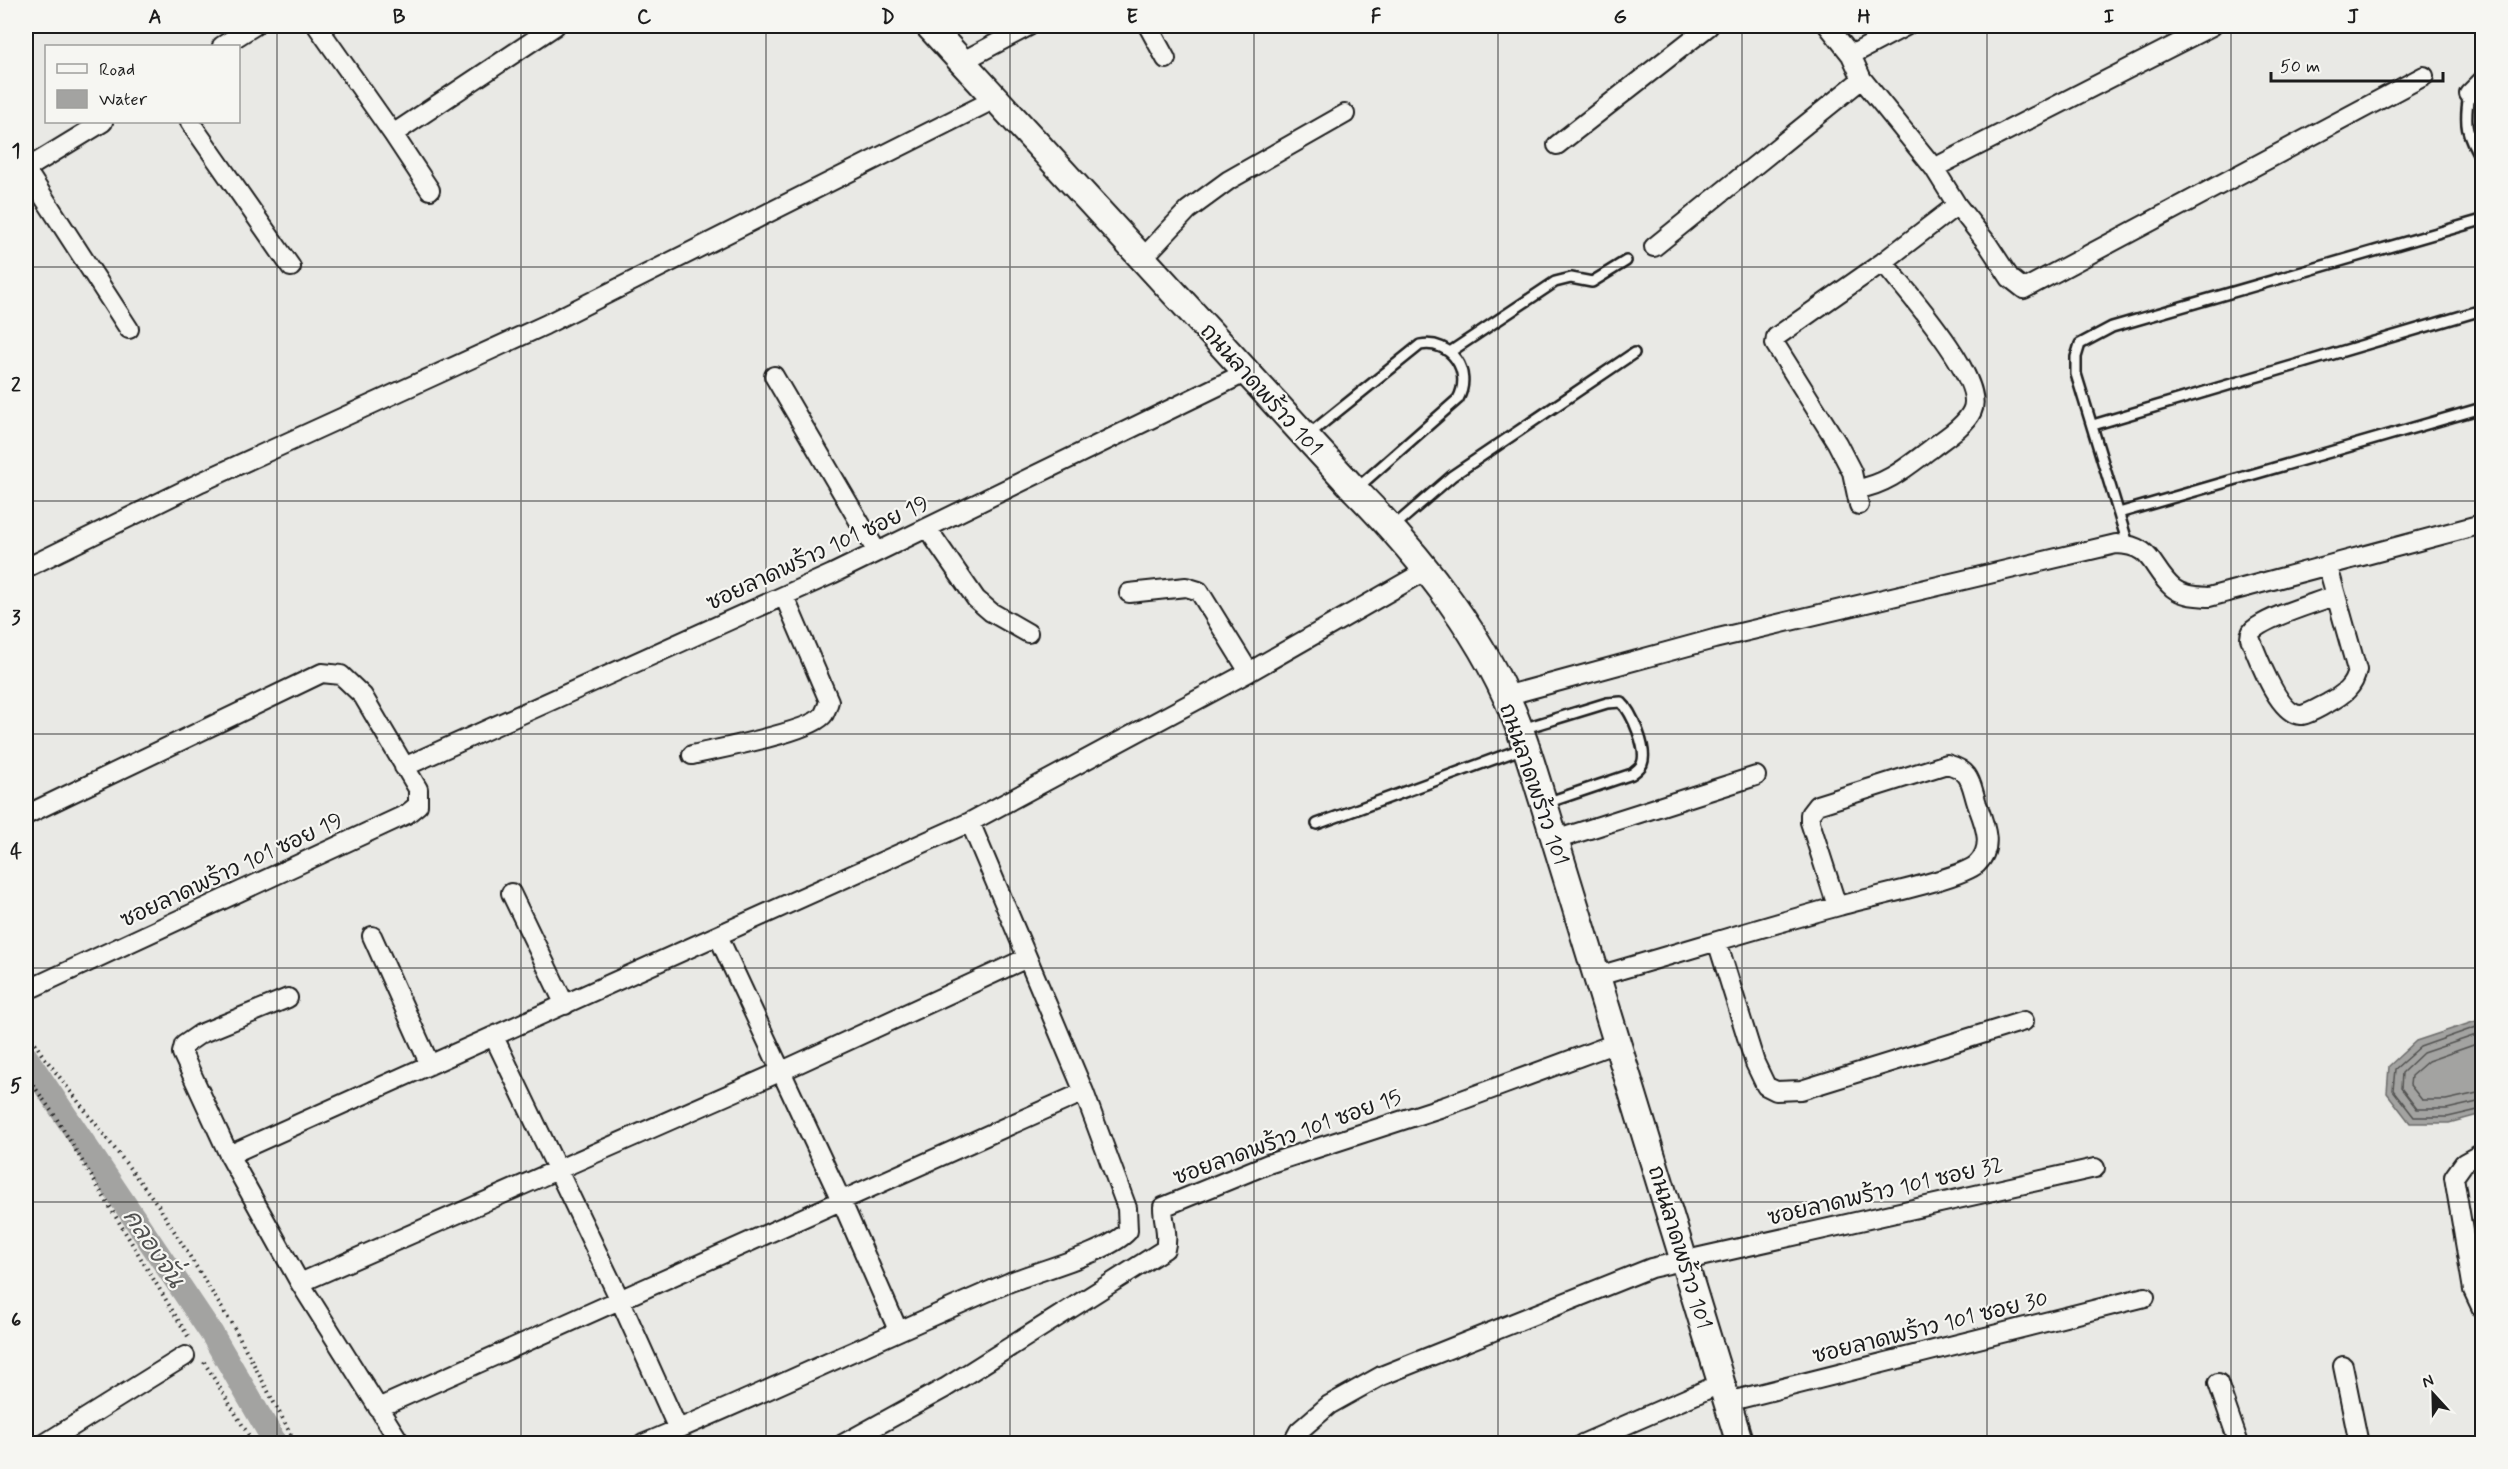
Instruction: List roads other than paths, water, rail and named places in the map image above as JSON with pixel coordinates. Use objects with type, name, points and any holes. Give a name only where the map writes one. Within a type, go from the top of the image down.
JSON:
[{"type":"street","points":[[224,45],[254,26]]},
{"type":"street","points":[[317,26],[430,190]]},
{"type":"street","points":[[393,134],[555,26]]},
{"type":"street","name":"ถนนลาดพร้าว 101","points":[[929,26],[1354,490],[1392,528],[1427,570],[1483,654],[1505,696],[1544,804],[1599,976],[1740,1443]]},
{"type":"street","points":[[963,61],[1029,26]]},
{"type":"street","points":[[1148,26],[1166,59]]},
{"type":"street","points":[[1557,145],[1709,26]]},
{"type":"street","points":[[1828,26],[1851,55],[1862,79],[1934,168],[1957,205],[1987,243],[2010,278],[2024,289],[2424,76]]},
{"type":"street","points":[[1851,55],[1906,26]]},
{"type":"street","points":[[1934,168],[2212,26]]},
{"type":"street","points":[[1654,247],[1862,79]]},
{"type":"street","points":[[26,568],[201,482],[545,325],[997,98]]},
{"type":"street","points":[[1143,258],[1188,210],[1229,180],[1345,114]]},
{"type":"street","points":[[101,123],[26,169],[129,329]]},
{"type":"street","points":[[191,123],[291,267]]},
{"type":"street","points":[[1883,262],[1949,344],[1974,393],[1973,410],[1957,429],[1896,475],[1870,487],[1858,497],[1852,472],[1837,443],[1775,344],[1776,337],[1883,262],[1957,205]]},
{"type":"street","name":"ซอยลาดพร้าว 101 ซอย 19","points":[[404,767],[784,596],[1246,372]]},
{"type":"street","points":[[774,376],[877,552]]},
{"type":"street","points":[[1505,696],[1714,639],[2116,544],[2128,544],[2146,551],[2173,588],[2187,595],[2209,597],[2482,524]]},
{"type":"street","points":[[927,528],[976,599],[991,612],[1028,633]]},
{"type":"street","points":[[2328,567],[2336,595],[2357,670],[2352,687],[2336,698],[2303,715],[2292,714],[2284,708],[2266,675],[2250,633],[2268,621],[2336,595]]},
{"type":"street","points":[[229,1155],[970,822],[1249,672],[1427,570]]},
{"type":"street","points":[[1129,592],[1186,587],[1199,591],[1249,672]]},
{"type":"street","points":[[692,755],[787,732],[810,725],[824,715],[829,701],[784,596]]},
{"type":"street","name":"ซอยลาดพร้าว 101 ซอย 19","points":[[26,815],[322,674],[341,675],[363,696],[418,789],[418,805],[407,814],[34,987],[26,983]]},
{"type":"street","points":[[1599,976],[1837,906],[1950,876],[1976,865],[1985,852],[1987,833],[1969,778],[1961,768],[1947,764],[1818,805],[1810,814],[1810,822],[1837,906]]},
{"type":"street","points":[[1555,840],[1756,776]]},
{"type":"street","points":[[643,1443],[1022,1277],[1105,1247],[1120,1240],[1128,1231],[1127,1208],[1084,1092],[970,822]]},
{"type":"street","points":[[511,894],[565,1005]]},
{"type":"street","points":[[372,936],[430,1065]]},
{"type":"street","points":[[718,936],[842,1200],[898,1330]]},
{"type":"street","points":[[1717,941],[1755,1063],[1766,1086],[1776,1091],[1801,1090],[2024,1021]]},
{"type":"street","points":[[300,1283],[782,1071],[1027,958]]},
{"type":"street","points":[[288,998],[200,1034],[184,1045],[182,1053],[229,1155],[300,1283],[401,1443]]},
{"type":"street","points":[[494,1037],[620,1300],[678,1429]]},
{"type":"street","name":"ซอยลาดพร้าว 101 ซอย 15","points":[[843,1443],[945,1388],[1165,1249],[1168,1237],[1163,1218],[1163,1207],[1268,1164],[1446,1106],[1619,1042]]},
{"type":"street","points":[[378,1408],[1084,1092]]},
{"type":"street","points":[[2482,1153],[2464,1164],[2454,1177],[2473,1290],[2482,1309]]},
{"type":"street","name":"ซอยลาดพร้าว 101 ซอย 32","points":[[1292,1443],[1299,1431],[1329,1405],[1381,1376],[1652,1268],[2095,1168]]},
{"type":"street","name":"ซอยลาดพร้าว 101 ซอย 30","points":[[1582,1443],[1725,1392],[2145,1297]]},
{"type":"street","points":[[44,1443],[193,1353]]},
{"type":"street","points":[[2343,1366],[2359,1443]]},
{"type":"street","points":[[2218,1383],[2239,1443]]},
{"type":"lane","points":[[2476,87],[2466,115],[2466,130],[2482,160]]},
{"type":"lane","points":[[2128,544],[2076,374],[2076,357],[2080,345],[2091,336],[2112,327],[2482,220]]},
{"type":"lane","points":[[1450,352],[1555,282],[1571,278],[1592,282],[1626,261]]},
{"type":"lane","points":[[2093,425],[2482,310]]},
{"type":"lane","points":[[1306,437],[1420,345],[1429,343],[1450,352],[1461,368],[1464,382],[1458,399],[1354,490]]},
{"type":"lane","points":[[1392,528],[1452,477],[1634,353]]},
{"type":"lane","points":[[2119,513],[2482,408]]},
{"type":"lane","points":[[1317,824],[1607,703],[1621,702],[1627,708],[1640,737],[1645,756],[1641,767],[1632,774],[1544,804]]},
{"type":"water","points":[[2482,1019],[2482,1114],[2449,1123],[2410,1123],[2387,1093],[2389,1066],[2416,1041]]},
{"type":"waterway","name":"คลองจั่น","points":[[26,1057],[212,1334],[276,1444]]}]
